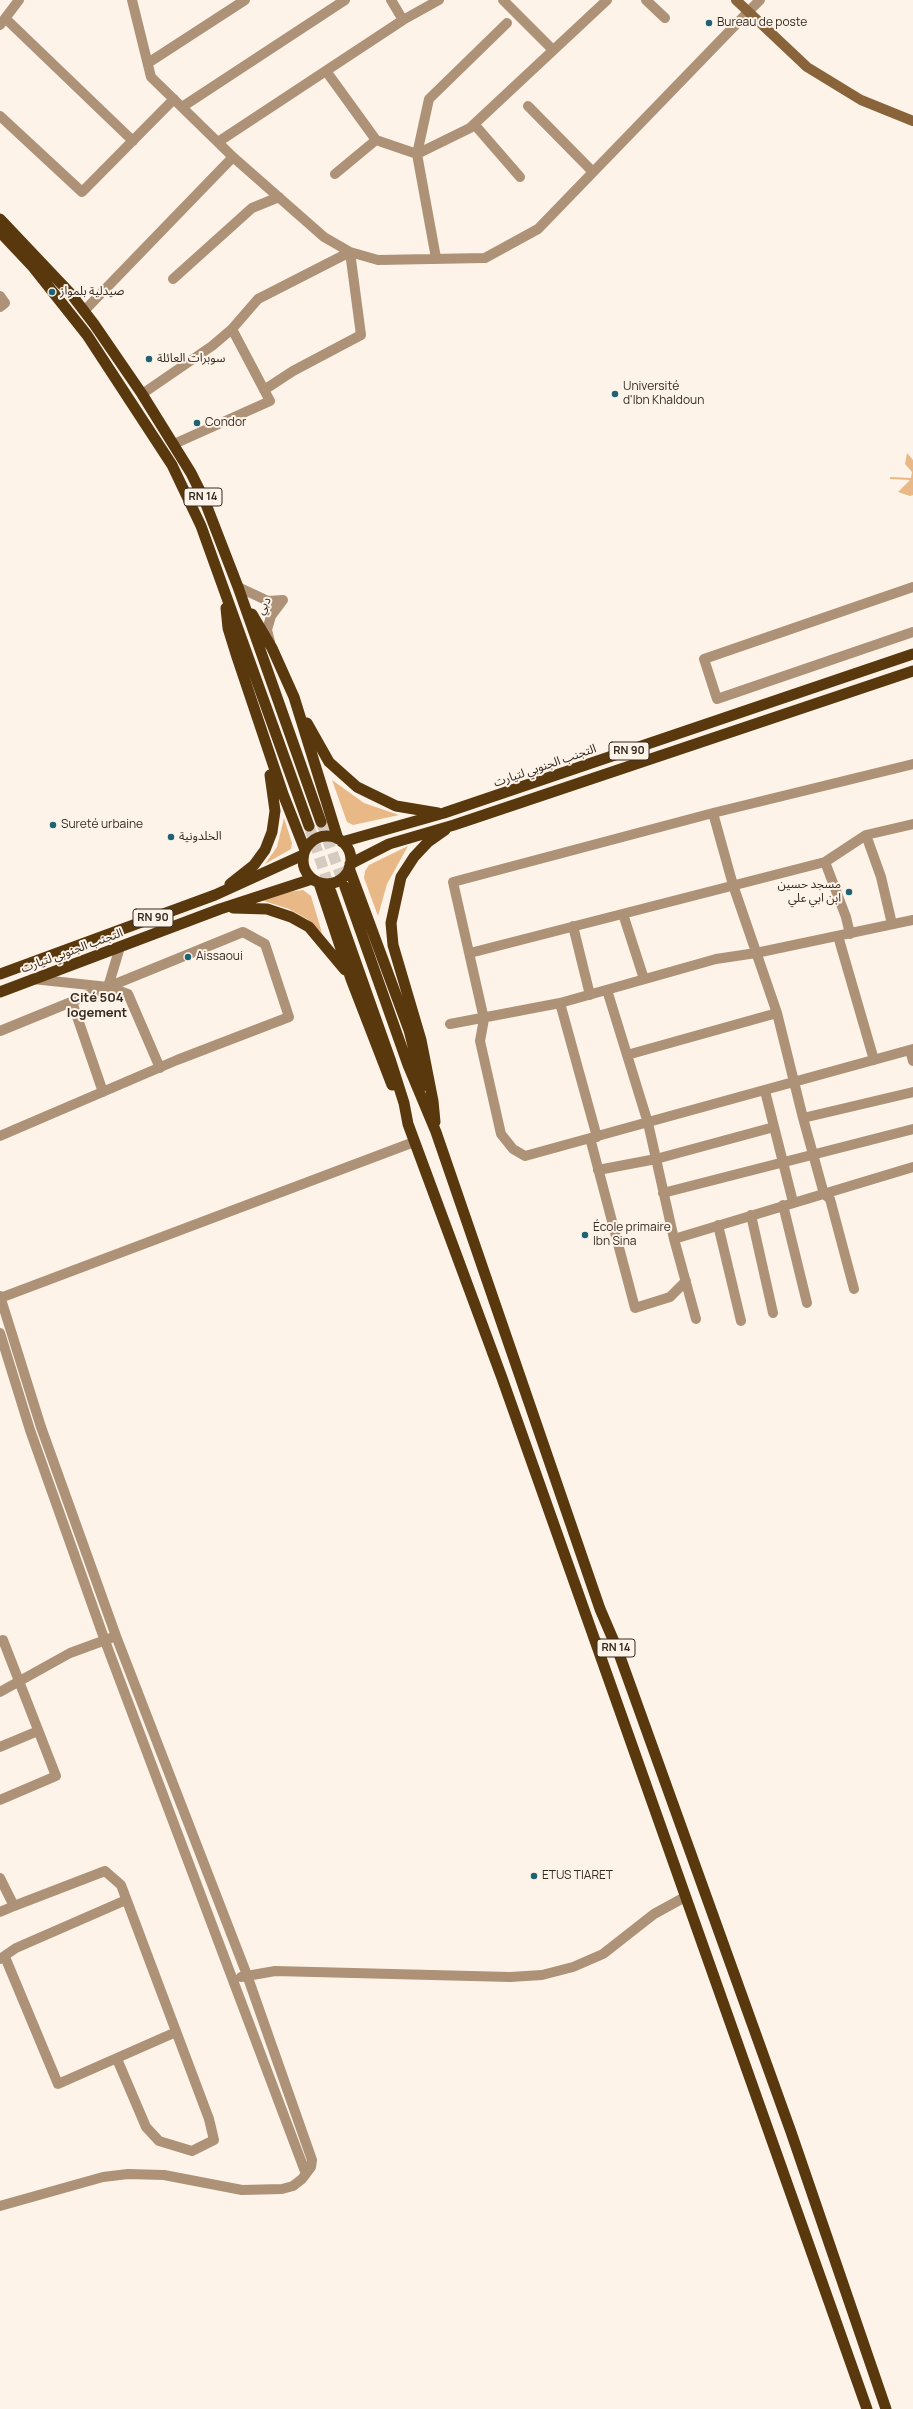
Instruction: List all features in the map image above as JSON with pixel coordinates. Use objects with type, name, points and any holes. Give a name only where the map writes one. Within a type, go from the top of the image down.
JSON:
[{"type":"highway","name":"RN 14","points":[[0,219],[30,250],[84,311],[142,394],[174,444],[204,499],[238,587],[321,822]]},
{"type":"highway","name":"RN 14","points":[[0,232],[33,267],[87,335],[172,465],[201,526],[309,826]]},
{"type":"highway","points":[[238,587],[272,648],[294,697],[329,762],[356,787],[396,806],[444,813]]},
{"type":"highway","points":[[225,591],[228,628],[304,852],[304,868],[315,880],[351,978],[408,1124]]},
{"type":"highway","name":"التجنب الجنوبي لتيارت","points":[[340,840],[444,813],[913,654]]},
{"type":"highway","name":"RN 90","points":[[350,866],[389,844],[454,824],[913,671]]},
{"type":"highway","points":[[294,697],[340,840],[349,852],[350,866],[409,1030],[436,1132]]},
{"type":"highway","points":[[215,895],[254,865],[265,850],[272,832],[276,811],[275,797],[256,714]]},
{"type":"highway","points":[[436,1132],[434,1101],[421,1040],[392,946],[391,923],[401,877],[414,857],[428,842],[454,824]]},
{"type":"highway","points":[[304,852],[316,839],[330,836],[340,840]]},
{"type":"highway","name":"التجنب الجنوبي لتيارت","points":[[0,974],[215,895],[304,852]]},
{"type":"highway","points":[[315,880],[328,884],[337,882],[350,866]]},
{"type":"highway","name":"التجنب الجنوبي لتيارت","points":[[0,992],[220,908],[315,880]]},
{"type":"highway","name":"RN 14","points":[[346,887],[408,1065],[436,1132],[598,1602],[618,1652],[791,2132],[886,2409]]},
{"type":"highway","name":"RN 14","points":[[331,892],[390,1059],[404,1103],[408,1124],[414,1142],[505,1385],[600,1658],[867,2409]]},
{"type":"highway","points":[[220,908],[267,909],[292,917],[309,927],[351,978]]},
{"type":"highway","name":"RN 14","points":[[600,1658],[618,1652]]},
{"type":"main road","points":[[736,0],[813,71],[861,100],[913,121]]},
{"type":"street","points":[[19,0],[3,22],[133,141]]},
{"type":"street","points":[[132,0],[151,77],[233,157],[324,237],[350,252],[378,260],[485,258],[538,229],[760,0]]},
{"type":"street","points":[[148,64],[245,0]]},
{"type":"street","points":[[182,107],[345,0]]},
{"type":"street","points":[[391,0],[403,20]]},
{"type":"street","points":[[218,142],[403,20],[439,0]]},
{"type":"street","points":[[503,0],[552,49]]},
{"type":"street","points":[[326,71],[376,140],[417,154],[470,128],[552,49],[607,0]]},
{"type":"street","points":[[646,0],[666,18]]},
{"type":"street","points":[[436,258],[417,154],[429,99],[507,23]]},
{"type":"street","points":[[0,116],[82,192],[174,99]]},
{"type":"street","points":[[528,106],[593,172]]},
{"type":"street","points":[[474,124],[520,177]]},
{"type":"street","points":[[335,174],[376,140]]},
{"type":"street","points":[[84,311],[233,157]]},
{"type":"street","points":[[173,279],[252,208],[279,197]]},
{"type":"street","points":[[142,394],[212,346],[232,329],[258,299],[350,252]]},
{"type":"street","points":[[264,390],[294,371],[361,335],[350,252]]},
{"type":"street","points":[[0,296],[5,304],[0,307]]},
{"type":"street","points":[[174,444],[270,401],[232,329]]},
{"type":"street","points":[[913,586],[704,659],[717,699],[913,632]]},
{"type":"street","name":"دبي","points":[[238,587],[268,601],[283,600],[271,616],[267,630],[272,648]]},
{"type":"street","points":[[913,764],[713,813],[453,882],[484,1019],[480,1041],[501,1134],[513,1149],[525,1156],[765,1092],[912,1050],[913,1061]]},
{"type":"street","points":[[713,813],[733,885],[777,1013],[794,1084],[824,1194],[830,1199],[854,1289]]},
{"type":"street","points":[[470,953],[825,862],[866,835],[913,824]]},
{"type":"street","points":[[866,835],[881,877],[892,924]]},
{"type":"street","points":[[825,862],[846,917],[850,934]]},
{"type":"street","points":[[623,914],[644,979]]},
{"type":"street","points":[[450,1024],[484,1019],[560,1003],[716,958],[756,953],[913,920]]},
{"type":"street","points":[[573,926],[590,994]]},
{"type":"street","points":[[0,1031],[243,932],[265,944],[289,1017],[160,1068],[0,1136]]},
{"type":"street","points":[[838,936],[874,1060]]},
{"type":"street","points":[[108,987],[120,947]]},
{"type":"street","points":[[33,979],[108,987],[128,994],[160,1068]]},
{"type":"street","points":[[607,990],[648,1123],[674,1239],[696,1319]]},
{"type":"street","points":[[72,1002],[103,1092]]},
{"type":"street","points":[[560,1003],[593,1138],[598,1170],[635,1308],[670,1296],[686,1282]]},
{"type":"street","points":[[627,1055],[777,1013]]},
{"type":"street","points":[[765,1092],[783,1163],[788,1204],[808,1303]]},
{"type":"street","points":[[803,1118],[913,1092]]},
{"type":"street","points":[[598,1170],[656,1159],[774,1127]]},
{"type":"street","points":[[663,1193],[913,1129]]},
{"type":"street","points":[[0,2206],[116,2175],[158,2174],[255,2190],[288,2188],[298,2183],[311,2168],[309,2148],[247,1975],[116,1636],[42,1427],[0,1297],[414,1142]]},
{"type":"street","points":[[674,1239],[913,1167]]},
{"type":"street","points":[[751,1215],[773,1313]]},
{"type":"street","points":[[718,1226],[741,1321]]},
{"type":"street","points":[[0,1333],[30,1430],[105,1642],[159,1779],[306,2174]]},
{"type":"street","points":[[59,1512],[71,1508]]},
{"type":"street","points":[[0,1692],[70,1654],[105,1642],[116,1636]]},
{"type":"street","points":[[0,1641],[3,1640],[56,1776],[0,1800]]},
{"type":"street","points":[[0,1748],[38,1731]]},
{"type":"street","points":[[159,1779],[171,1775]]},
{"type":"street","points":[[0,1912],[105,1871],[121,1885],[209,2119],[214,2140],[192,2151],[159,2141],[146,2127],[117,2060]]},
{"type":"street","points":[[0,1878],[14,1906]]},
{"type":"street","points":[[233,1979],[247,1975],[275,1971],[510,1977],[542,1975],[573,1967],[603,1954],[654,1914],[685,1897]]},
{"type":"street","points":[[126,1900],[16,1948],[3,1958],[58,2084],[117,2060],[176,2032]]},
{"type":"shaded area","points":[[907,453],[913,460],[913,495],[910,496],[898,492],[910,480],[890,479],[890,477],[911,478],[912,472],[905,464]]},
{"type":"shaded area","points":[[332,780],[364,803],[399,815],[353,825],[347,822]]},
{"type":"shaded area","points":[[284,818],[292,843],[291,849],[265,864],[277,847]]},
{"type":"shaded area","points":[[408,846],[387,884],[378,916],[364,878],[365,871],[369,865]]},
{"type":"shaded area","points":[[303,890],[311,896],[322,933],[307,919],[289,909],[261,900],[280,893]]},
{"type":"tunnel","points":[[321,822],[345,887]]},
{"type":"tunnel","points":[[309,826],[331,892]]},
{"type":"place","name":"Bureau de poste","points":[[709,23]]},
{"type":"place","name":"صيدلية بلمواز","points":[[52,292]]},
{"type":"place","name":"سوبرات العائلة","points":[[149,359]]},
{"type":"place","name":"Université d'Ibn Khaldoun","points":[[615,394]]},
{"type":"place","name":"Condor","points":[[197,423]]},
{"type":"place","name":"Sureté urbaine","points":[[53,825]]},
{"type":"place","name":"الخلدونية","points":[[171,837]]},
{"type":"place","name":"مسجد حسين ابن ابي علي","points":[[849,892]]},
{"type":"place","name":"Aissaoui","points":[[188,957]]},
{"type":"place","name":"École primaire Ibn Sina","points":[[585,1235]]},
{"type":"place","name":"ETUS TIARET","points":[[534,1876]]},
{"type":"district","name":"Cité 504 logement","points":[[97,1006]]}]
